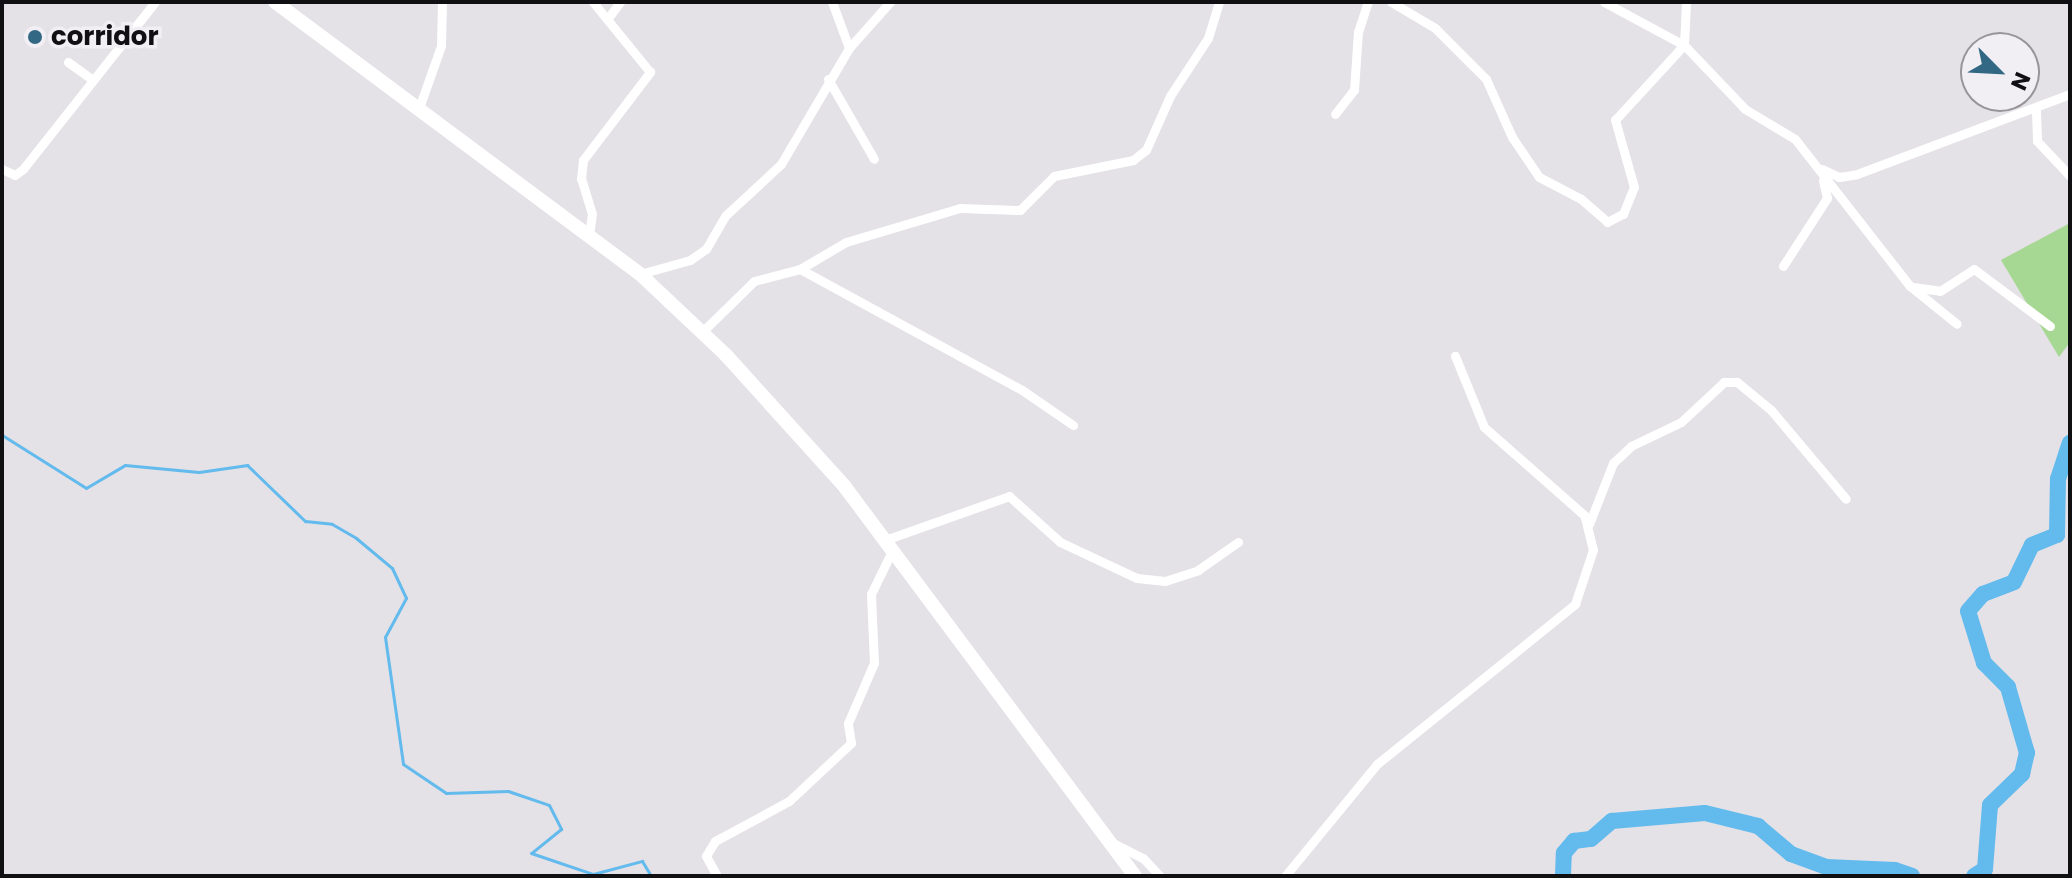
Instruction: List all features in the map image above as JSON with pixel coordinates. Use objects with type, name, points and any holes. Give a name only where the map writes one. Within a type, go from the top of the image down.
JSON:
[{"type":"highway","points":[[275,2],[640,274],[702,332],[845,487],[1135,876]]},
{"type":"street","points":[[2,169],[15,175],[23,169],[153,2]]},
{"type":"street","points":[[419,108],[441,46],[442,2]]},
{"type":"street","points":[[589,235],[592,214],[581,179],[583,160],[650,72],[593,2]]},
{"type":"street","points":[[608,18],[620,2]]},
{"type":"street","points":[[832,2],[849,48]]},
{"type":"street","points":[[640,274],[690,260],[706,249],[726,215],[781,164],[828,79],[849,48],[890,2]]},
{"type":"street","points":[[702,332],[754,281],[800,269],[846,242],[940,212],[1020,210],[1054,176],[1133,160],[1146,150],[1170,96],[1208,38],[1219,2]]},
{"type":"street","points":[[1335,114],[1354,90],[1358,32],[1368,2]]},
{"type":"street","points":[[1391,2],[1435,28],[1486,79],[1512,137],[1539,177],[1581,199],[1607,222],[1623,214],[1634,187],[1615,120],[1684,45],[1686,2]]},
{"type":"street","points":[[1604,2],[1684,45],[1745,109],[1795,139],[1820,169],[1843,206],[1910,286],[1957,324]]},
{"type":"street","points":[[68,62],[93,80]]},
{"type":"street","points":[[828,79],[874,159]]},
{"type":"street","points":[[2040,109],[2070,94]]},
{"type":"street","points":[[1820,169],[1839,177],[1857,174],[2033,112]]},
{"type":"street","points":[[2036,112],[2037,141],[2070,176]]},
{"type":"street","points":[[1783,266],[1827,198],[1820,169]]},
{"type":"street","points":[[800,269],[1022,390],[1073,425]]},
{"type":"street","points":[[1910,286],[1940,291],[1974,269],[2050,326]]},
{"type":"street","points":[[1455,356],[1484,427],[1552,483],[1589,524]]},
{"type":"street","points":[[1285,876],[1388,754],[1575,604],[1593,550],[1589,524],[1613,463],[1631,446],[1681,422],[1724,382],[1737,382],[1771,410],[1846,499]]},
{"type":"street","points":[[717,876],[706,856],[715,841],[789,801],[851,743],[848,723],[874,663],[871,594],[889,544],[1009,496],[1060,542],[1137,578],[1165,581],[1198,570],[1238,542]]},
{"type":"street","points":[[1106,840],[1143,858],[1160,876]]},
{"type":"green space","points":[[2070,223],[2070,342],[2059,357],[2001,260]]},
{"type":"waterway","points":[[2,435],[86,488],[125,465],[199,472],[247,465],[305,521],[332,524],[356,538],[392,568],[406,598],[385,637],[403,764],[446,793],[508,791],[549,805],[561,829],[531,853],[593,874],[642,861],[651,876]]},
{"type":"waterway","points":[[1974,876],[1985,869],[1990,805],[2022,774],[2027,753],[2008,687],[1984,663],[1968,611],[1983,594],[2014,582],[2032,545],[2057,535],[2058,479],[2070,443]]},
{"type":"waterway","points":[[1563,876],[1564,853],[1574,841],[1591,839],[1612,821],[1705,813],[1758,826],[1791,854],[1826,867],[1895,870],[1912,876]]},
{"type":"place","name":"corridor","points":[[35,37]]}]
